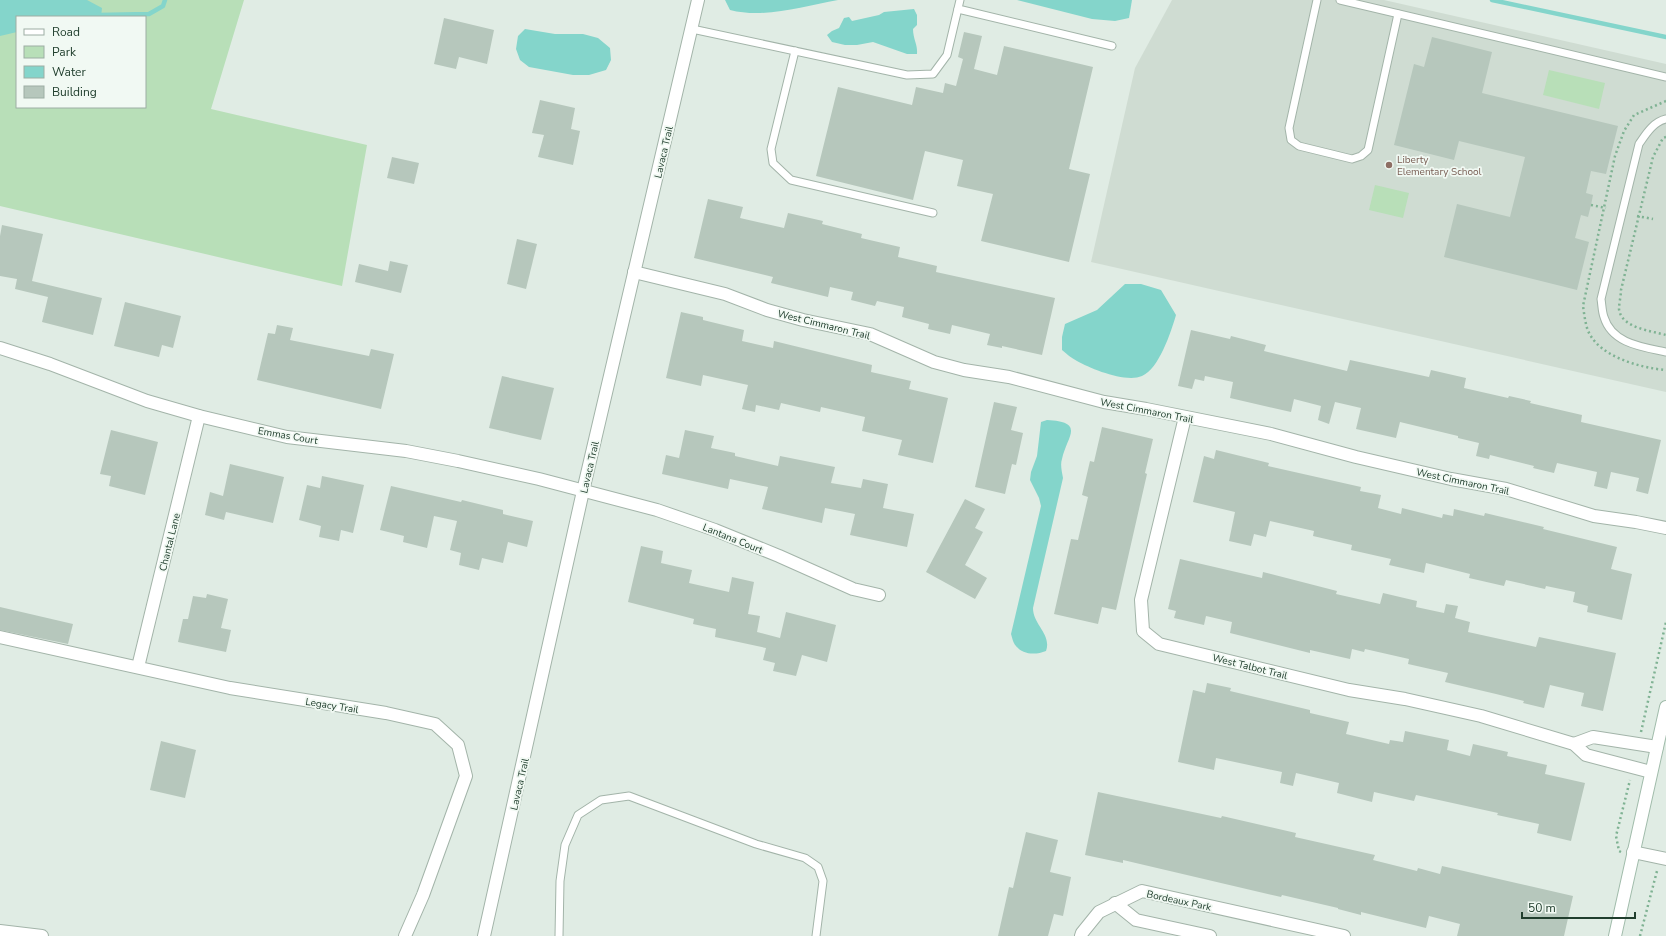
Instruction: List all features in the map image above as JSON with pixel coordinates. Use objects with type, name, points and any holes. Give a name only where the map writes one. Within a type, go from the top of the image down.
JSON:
[{"type":"street","name":"Lavaca Trail","points":[[484,936],[583,491],[698,0]]},
{"type":"street","name":"West Cimmaron Trail","points":[[634,272],[726,294],[767,310],[803,320],[870,334],[934,362],[964,370],[1009,377],[1104,402],[1146,408],[1271,434],[1356,457],[1451,479],[1506,489],[1594,516],[1666,528]]},
{"type":"street","name":"Emmas Court","points":[[0,348],[50,364],[147,401],[199,416],[287,436],[406,451],[539,479],[583,491]]},
{"type":"street","name":"Chantal Lane","points":[[138,668],[199,416]]},
{"type":"street","name":"West Talbot Trail","points":[[1185,417],[1141,600],[1144,631],[1159,644],[1350,690],[1481,716],[1574,744],[1586,755],[1651,772]]},
{"type":"street","name":"Lantana Court","points":[[583,491],[657,510],[715,530],[779,556],[853,589],[879,595]]},
{"type":"street","name":"Legacy Trail","points":[[0,637],[230,688],[386,713],[435,724],[458,745],[466,776],[423,895],[405,936]]},
{"type":"street","points":[[1615,936],[1666,707]]},
{"type":"street","points":[[1574,744],[1594,737],[1657,747]]},
{"type":"street","points":[[1633,852],[1666,859]]},
{"type":"street","name":"Bordeaux Park","points":[[1081,936],[1098,912],[1142,892],[1344,936]]},
{"type":"street","points":[[1116,903],[1136,920],[1210,936]]},
{"type":"street","points":[[0,931],[42,936]]},
{"type":"lane","points":[[692,29],[907,75],[933,74],[947,55],[960,0]]},
{"type":"lane","points":[[1317,0],[1289,128],[1291,140],[1299,146],[1352,159],[1361,156],[1368,150],[1398,14]]},
{"type":"lane","points":[[1340,0],[1666,77]]},
{"type":"lane","points":[[958,9],[1112,46]]},
{"type":"lane","points":[[795,51],[771,149],[773,164],[791,180],[933,213]]},
{"type":"lane","points":[[1666,119],[1660,120],[1648,131],[1639,144],[1601,299],[1604,318],[1611,330],[1619,338],[1631,344],[1666,352]]},
{"type":"lane","points":[[559,936],[560,880],[565,844],[578,815],[601,800],[629,796],[756,844],[805,858],[818,867],[824,881],[816,936]]},
{"type":"path","points":[[1666,137],[1663,138],[1653,157],[1621,290],[1619,310],[1626,322],[1635,327],[1666,335]]},
{"type":"path","points":[[1591,205],[1606,208]]},
{"type":"path","points":[[1638,216],[1653,219]]},
{"type":"path","points":[[1640,936],[1657,871]]},
{"type":"shaded area","name":"Liberty Elementary School","points":[[1172,0],[1384,0],[1666,64],[1666,392],[1091,262],[1135,68]]},
{"type":"green space","points":[[0,0],[244,0],[211,109],[367,145],[342,286],[0,206]]},
{"type":"green space","points":[[1549,70],[1605,83],[1599,109],[1543,95]]},
{"type":"green space","points":[[1375,185],[1409,193],[1403,218],[1369,210]]},
{"type":"water","points":[[0,0],[87,0],[102,8],[101,16],[16,16],[16,32],[0,36]]},
{"type":"water","points":[[725,0],[838,0],[784,11],[757,13],[730,10]]},
{"type":"water","points":[[1017,0],[1132,0],[1129,18],[1115,21],[1092,19]]},
{"type":"water","points":[[914,9],[917,15],[917,25],[913,29],[917,54],[907,54],[873,42],[857,45],[845,45],[832,42],[827,35],[839,28],[844,18],[849,17],[852,21],[879,15],[884,12]]},
{"type":"water","points":[[525,29],[555,34],[583,34],[598,38],[610,48],[611,60],[606,70],[589,75],[573,75],[529,67],[520,60],[516,49],[518,36]]},
{"type":"water","points":[[1125,284],[1141,284],[1161,290],[1176,315],[1168,340],[1154,366],[1142,376],[1135,378],[1127,378],[1100,371],[1075,360],[1062,350],[1062,337],[1065,324],[1097,310]]},
{"type":"water","points":[[1047,420],[1059,421],[1066,424],[1070,427],[1071,432],[1061,461],[1063,478],[1033,608],[1036,620],[1045,634],[1047,645],[1046,651],[1026,653],[1016,646],[1013,642],[1011,634],[1041,506],[1039,498],[1030,480],[1031,472],[1037,456],[1041,422]]},
{"type":"building","points":[[444,18],[494,30],[487,64],[459,57],[456,69],[434,64]]},
{"type":"building","points":[[964,32],[982,36],[974,69],[997,75],[1004,46],[1093,67],[1069,169],[1090,174],[1069,262],[981,241],[993,194],[957,186],[963,160],[925,151],[913,200],[816,176],[838,87],[912,105],[916,87],[943,93],[945,83],[956,86],[963,59],[958,57]]},
{"type":"building","points":[[1432,37],[1492,52],[1482,93],[1618,126],[1606,174],[1591,171],[1586,193],[1593,195],[1591,205],[1588,217],[1581,215],[1575,238],[1589,242],[1577,290],[1444,257],[1457,204],[1510,217],[1525,157],[1459,141],[1454,160],[1394,145],[1414,64],[1424,67]]},
{"type":"building","points":[[540,100],[575,108],[571,129],[580,131],[573,165],[538,157],[544,135],[532,133]]},
{"type":"building","points":[[392,157],[419,163],[414,184],[387,178]]},
{"type":"building","points":[[708,199],[743,207],[740,218],[784,228],[788,213],[823,221],[822,224],[862,234],[861,238],[900,247],[898,257],[937,266],[936,272],[1055,298],[1042,355],[1002,346],[1002,348],[987,345],[990,334],[952,325],[950,334],[928,329],[929,324],[902,317],[904,307],[877,301],[875,306],[851,300],[853,292],[830,287],[828,297],[771,283],[773,277],[694,258]]},
{"type":"building","points":[[2,225],[43,234],[32,281],[102,298],[93,335],[42,322],[48,297],[15,289],[17,279],[0,276],[0,236]]},
{"type":"building","points":[[517,239],[537,244],[526,289],[507,284]]},
{"type":"building","points":[[390,261],[408,265],[401,293],[355,282],[359,264],[388,271]]},
{"type":"building","points":[[125,302],[181,316],[173,348],[162,345],[159,357],[114,346]]},
{"type":"building","points":[[681,312],[703,317],[703,320],[744,330],[742,341],[773,348],[774,341],[872,365],[871,372],[911,381],[909,389],[948,398],[933,463],[898,455],[902,440],[862,431],[865,417],[821,407],[820,412],[781,403],[779,410],[756,405],[755,412],[742,409],[748,385],[703,375],[701,386],[666,378]]},
{"type":"building","points":[[277,325],[293,328],[290,340],[369,356],[371,349],[394,354],[381,409],[257,380],[268,333],[275,334]]},
{"type":"building","points":[[1191,330],[1230,339],[1231,336],[1266,345],[1264,351],[1347,371],[1350,360],[1429,377],[1431,370],[1466,378],[1464,388],[1508,398],[1509,396],[1531,401],[1530,403],[1582,415],[1581,422],[1661,440],[1648,494],[1636,491],[1639,478],[1611,472],[1607,489],[1594,486],[1597,472],[1557,463],[1554,473],[1533,468],[1534,466],[1490,455],[1489,459],[1476,456],[1479,443],[1458,438],[1458,436],[1400,422],[1396,438],[1356,429],[1361,408],[1335,402],[1329,424],[1318,420],[1321,406],[1294,399],[1291,412],[1230,398],[1233,382],[1205,376],[1204,381],[1195,379],[1192,389],[1178,386]]},
{"type":"building","points":[[502,376],[554,388],[541,440],[489,428]]},
{"type":"building","points":[[994,402],[1017,407],[1011,430],[1023,433],[1016,465],[1012,464],[1005,494],[975,487]]},
{"type":"building","points":[[1102,427],[1153,439],[1145,473],[1147,474],[1116,610],[1102,607],[1098,624],[1054,614],[1071,539],[1078,540],[1088,497],[1082,495],[1090,461],[1094,462]]},
{"type":"building","points":[[111,430],[158,442],[145,495],[109,486],[111,476],[100,474]]},
{"type":"building","points":[[685,430],[714,436],[711,448],[735,453],[735,456],[778,466],[780,456],[835,467],[831,483],[861,488],[863,479],[888,484],[883,508],[914,514],[907,547],[850,535],[855,514],[825,508],[822,523],[762,509],[768,487],[730,479],[728,489],[662,474],[666,455],[679,458]]},
{"type":"building","points":[[1216,450],[1269,463],[1268,466],[1361,487],[1360,491],[1381,495],[1378,508],[1401,514],[1402,508],[1442,518],[1443,514],[1453,516],[1454,509],[1484,516],[1485,513],[1617,547],[1611,569],[1632,574],[1622,620],[1587,612],[1588,606],[1573,602],[1575,592],[1546,586],[1545,589],[1506,580],[1504,586],[1469,578],[1470,574],[1426,563],[1424,573],[1389,565],[1391,559],[1351,550],[1352,545],[1313,536],[1314,531],[1270,521],[1266,537],[1254,534],[1251,546],[1229,541],[1235,512],[1193,502],[1204,456],[1214,459]]},
{"type":"building","points":[[230,464],[284,477],[273,523],[226,512],[224,520],[205,515],[210,492],[223,496]]},
{"type":"building","points":[[322,476],[364,485],[353,533],[341,530],[339,541],[319,537],[321,526],[299,520],[307,485],[320,488]]},
{"type":"building","points":[[391,486],[503,510],[503,514],[533,521],[527,547],[508,542],[503,563],[482,558],[479,570],[459,565],[461,553],[450,550],[457,521],[434,516],[427,548],[403,542],[404,536],[380,530]]},
{"type":"building","points":[[965,499],[985,509],[975,528],[983,532],[965,565],[987,578],[975,599],[926,572]]},
{"type":"building","points":[[641,546],[663,551],[661,563],[692,570],[689,583],[729,592],[732,577],[754,582],[748,614],[760,616],[757,632],[780,638],[786,612],[836,625],[827,662],[802,655],[796,676],[773,671],[775,663],[763,660],[766,648],[715,637],[716,629],[693,624],[694,619],[628,602]]},
{"type":"building","points":[[1180,559],[1262,578],[1263,572],[1337,591],[1336,594],[1380,604],[1383,593],[1417,601],[1416,607],[1444,613],[1446,604],[1458,606],[1455,618],[1470,622],[1468,632],[1536,647],[1539,637],[1616,653],[1603,711],[1581,706],[1584,693],[1550,685],[1544,708],[1523,703],[1524,701],[1445,682],[1448,673],[1408,664],[1409,659],[1365,649],[1364,652],[1352,649],[1350,659],[1310,650],[1310,653],[1230,633],[1232,622],[1206,616],[1204,625],[1174,618],[1176,611],[1168,609]]},
{"type":"building","points":[[207,594],[228,599],[221,628],[231,630],[226,652],[178,642],[183,619],[188,619],[193,596],[206,598]]},
{"type":"building","points":[[0,607],[73,624],[68,644],[0,630]]},
{"type":"building","points":[[1207,683],[1231,688],[1230,691],[1310,710],[1310,713],[1349,722],[1346,734],[1389,744],[1390,740],[1403,742],[1405,731],[1449,740],[1447,750],[1470,756],[1473,744],[1508,752],[1507,756],[1547,765],[1545,774],[1585,783],[1571,841],[1537,833],[1539,824],[1497,815],[1498,813],[1416,795],[1414,801],[1374,792],[1372,802],[1337,793],[1339,783],[1296,773],[1293,786],[1280,783],[1282,772],[1216,758],[1214,770],[1178,762],[1193,690],[1205,693]]},
{"type":"building","points":[[161,741],[196,750],[185,798],[150,790]]},
{"type":"building","points":[[1098,792],[1221,818],[1222,816],[1296,833],[1295,837],[1375,855],[1373,860],[1417,871],[1418,868],[1440,874],[1442,866],[1573,896],[1564,936],[1457,936],[1460,924],[1429,916],[1426,928],[1361,912],[1361,915],[1282,895],[1281,897],[1123,860],[1123,863],[1085,855]]},
{"type":"building","points":[[1026,832],[1058,840],[1050,872],[1071,877],[1063,916],[1054,914],[1048,936],[998,936],[1009,887],[1013,888]]},
{"type":"waterway","points":[[98,15],[149,14],[163,6],[165,0]]},
{"type":"waterway","points":[[1492,0],[1666,37]]},
{"type":"place","name":"Liberty Elementary School","points":[[1389,165]]}]
